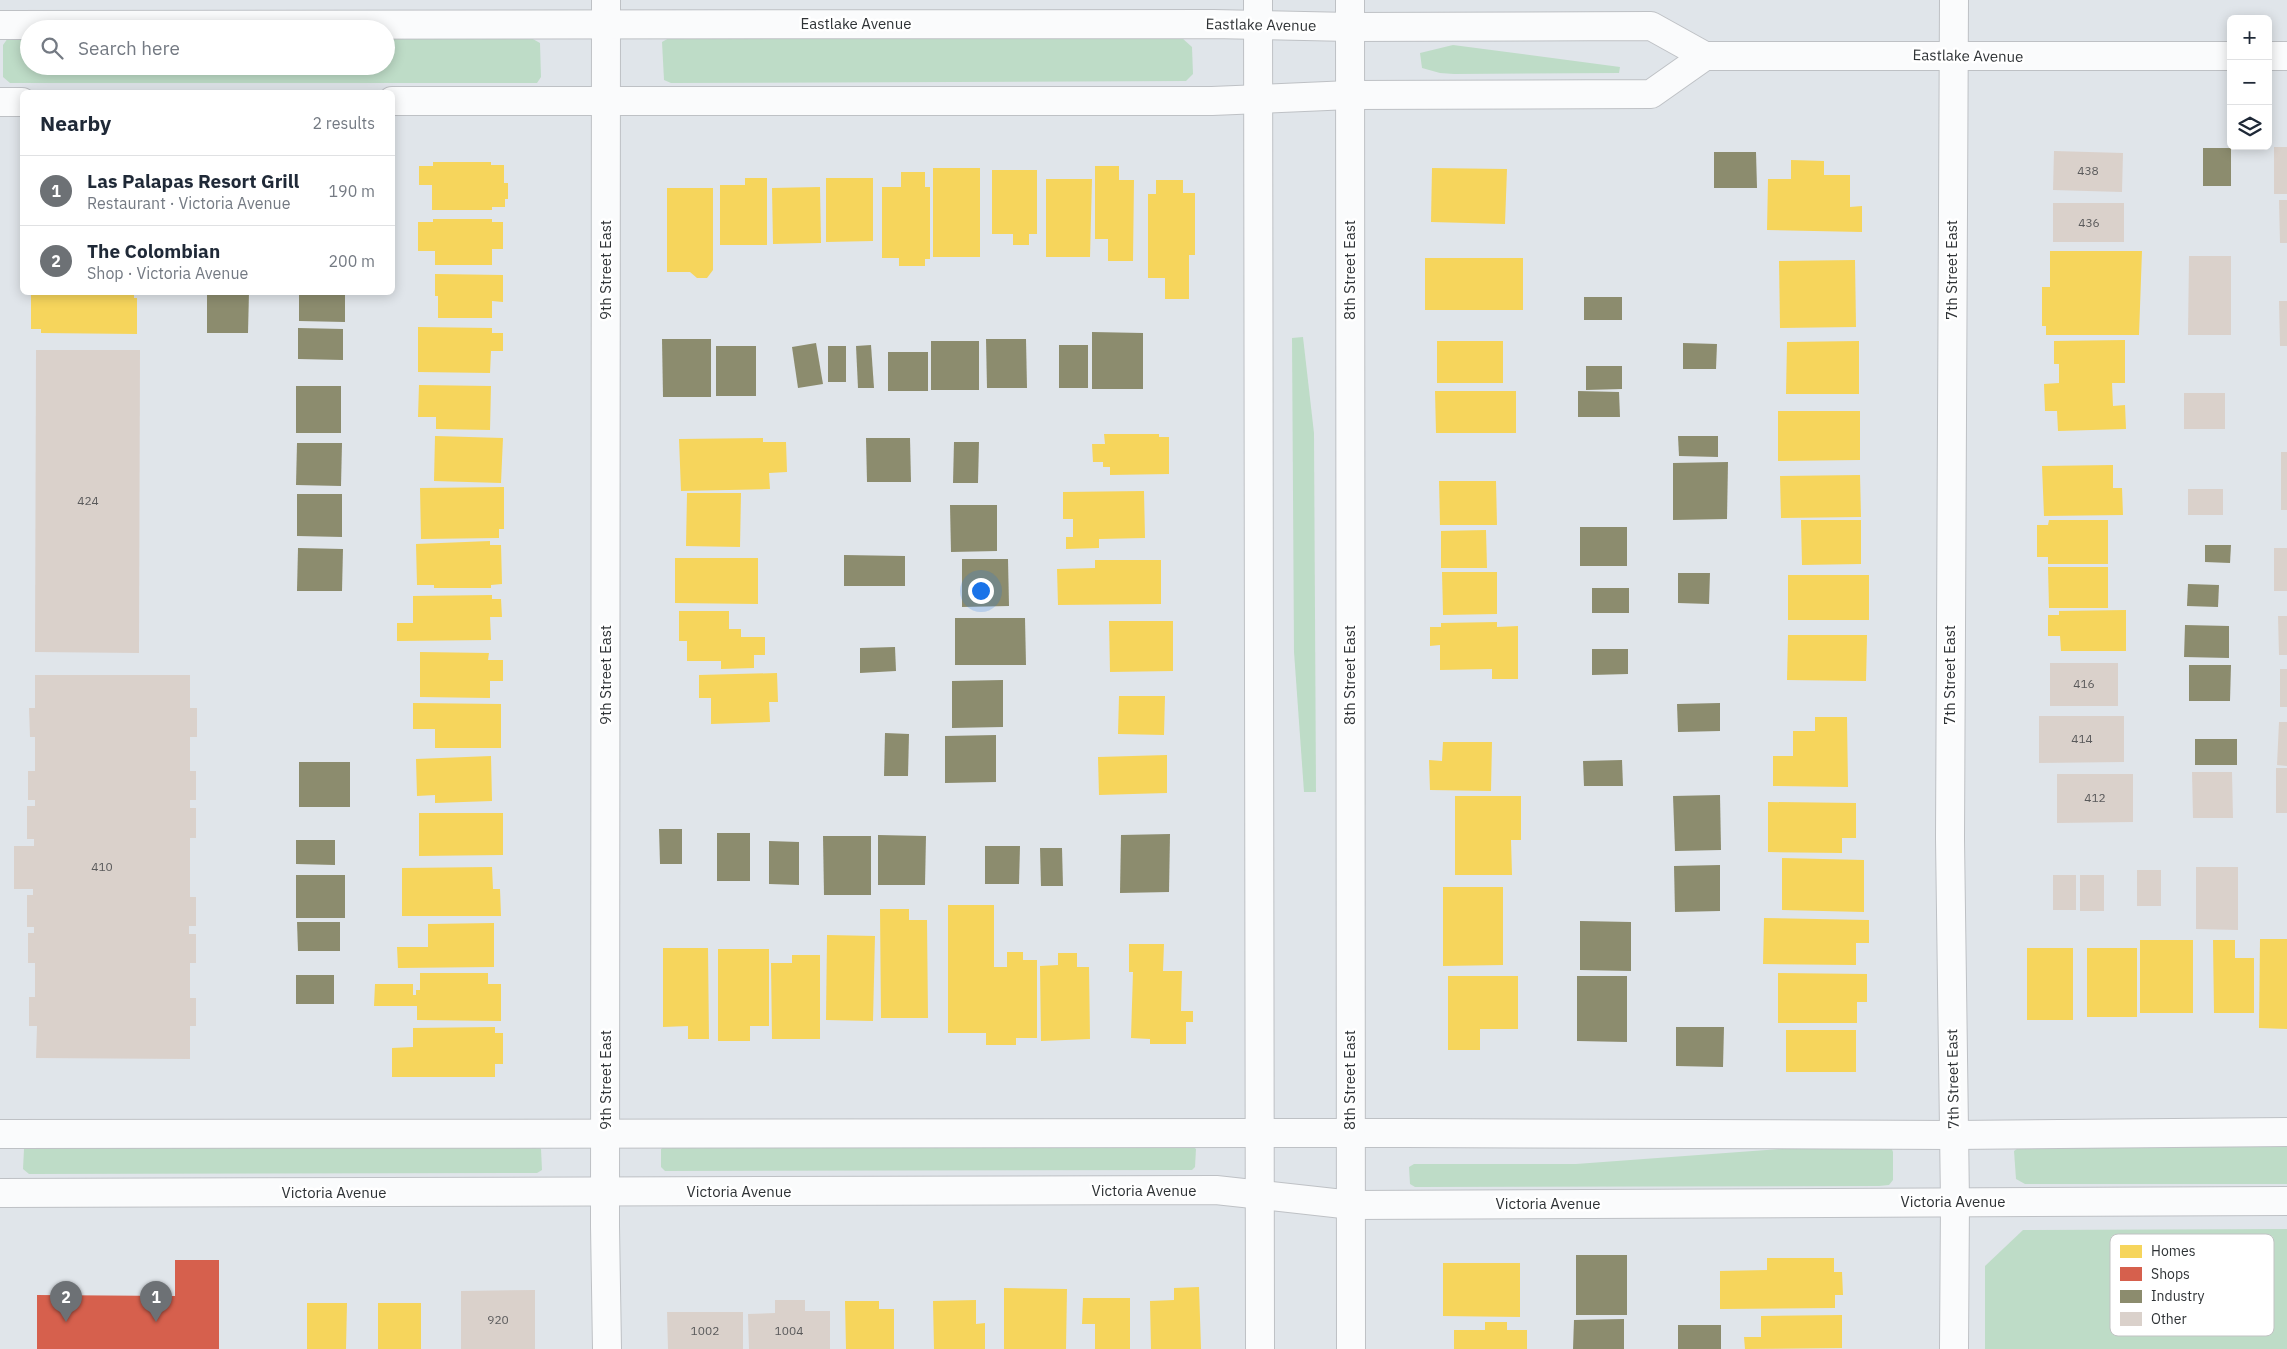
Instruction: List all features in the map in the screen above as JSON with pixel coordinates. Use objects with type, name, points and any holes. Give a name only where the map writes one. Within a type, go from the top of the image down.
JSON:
[{"type":"street","name":"8th Street East","points":[[1350,0],[1351,1349]]},
{"type":"street","name":"7th Street East","points":[[1954,0],[1950,839],[1955,1202],[1954,1349]]},
{"type":"street","name":"Eastlake Avenue","points":[[233,20],[606,12],[1258,12],[1350,27],[1651,26],[1705,56],[2227,56]]},
{"type":"street","name":"9th Street East","points":[[606,12],[607,1349]]},
{"type":"street","points":[[1258,12],[1260,1349]]},
{"type":"street","name":"Eastlake Avenue","points":[[0,25],[20,25]]},
{"type":"street","points":[[395,101],[1212,101],[1350,95],[1651,94],[1705,56]]},
{"type":"street","points":[[2272,56],[2287,56]]},
{"type":"street","points":[[0,102],[20,102]]},
{"type":"street","points":[[0,1134],[1350,1133],[1954,1135],[2287,1132]]},
{"type":"street","name":"Victoria Avenue","points":[[0,1193],[1216,1190],[1352,1205],[2287,1201]]},
{"type":"green space","points":[[8,38],[20,38],[20,75],[395,75],[395,38],[531,38],[540,43],[541,77],[537,83],[10,83],[3,77],[3,45]]},
{"type":"green space","points":[[669,38],[1182,38],[1192,47],[1193,74],[1186,81],[671,83],[664,80],[662,42]]},
{"type":"green space","points":[[1453,45],[1620,67],[1619,73],[1454,74],[1440,73],[1422,68],[1420,53]]},
{"type":"green space","points":[[1303,337],[1314,433],[1316,792],[1304,792],[1294,652],[1292,338]]},
{"type":"green space","points":[[536,1145],[541,1149],[542,1170],[537,1173],[29,1174],[23,1169],[24,1149],[28,1146]]},
{"type":"green space","points":[[2287,1145],[2287,1184],[2025,1184],[2016,1179],[2014,1151],[2021,1146]]},
{"type":"green space","points":[[665,1146],[1192,1146],[1196,1149],[1195,1167],[1192,1170],[665,1171],[661,1167],[661,1149]]},
{"type":"green space","points":[[1808,1147],[1891,1147],[1893,1152],[1893,1180],[1889,1185],[1879,1186],[1415,1187],[1410,1184],[1409,1167],[1414,1164],[1576,1164]]},
{"type":"green space","points":[[2287,1229],[2287,1349],[1985,1349],[1985,1266],[2023,1230]]},
{"type":"building: Homes","points":[[1791,160],[1824,161],[1824,175],[1850,175],[1850,207],[1862,206],[1862,232],[1767,230],[1768,179],[1791,179]]},
{"type":"building: Homes","points":[[433,162],[491,162],[491,165],[504,165],[504,183],[508,183],[508,199],[505,199],[505,207],[492,207],[492,210],[432,210],[432,185],[419,185],[419,166],[433,166]]},
{"type":"building: Homes","points":[[1095,166],[1119,166],[1119,180],[1134,180],[1133,261],[1108,261],[1108,239],[1095,239]]},
{"type":"building: Homes","points":[[933,168],[980,168],[980,257],[933,257]]},
{"type":"building: Homes","points":[[1432,168],[1507,169],[1505,224],[1431,222]]},
{"type":"building: Homes","points":[[992,170],[1037,170],[1037,234],[1029,234],[1029,245],[1013,245],[1013,234],[992,234]]},
{"type":"building: Homes","points":[[901,172],[925,172],[925,187],[930,187],[930,259],[925,259],[925,266],[899,266],[899,258],[882,258],[882,187],[901,187]]},
{"type":"building: Homes","points":[[745,178],[767,178],[767,245],[720,245],[720,185],[745,185]]},
{"type":"building: Homes","points":[[826,178],[873,178],[873,241],[826,242]]},
{"type":"building: Homes","points":[[1046,179],[1092,179],[1090,257],[1046,257]]},
{"type":"building: Homes","points":[[1156,180],[1183,180],[1183,193],[1195,193],[1195,255],[1189,255],[1189,299],[1165,299],[1165,278],[1148,278],[1148,194],[1156,194]]},
{"type":"building: Homes","points":[[820,187],[821,243],[773,244],[772,188]]},
{"type":"building: Homes","points":[[667,188],[713,188],[713,270],[707,278],[697,278],[690,272],[667,272]]},
{"type":"building: Homes","points":[[433,219],[492,219],[492,222],[503,222],[503,249],[492,249],[492,265],[435,265],[435,251],[418,251],[418,222],[433,222]]},
{"type":"building: Homes","points":[[2050,251],[2142,251],[2139,335],[2046,335],[2046,326],[2042,326],[2042,287],[2050,287]]},
{"type":"building: Homes","points":[[1425,258],[1523,258],[1523,310],[1425,310]]},
{"type":"building: Homes","points":[[1855,260],[1856,327],[1780,328],[1779,261]]},
{"type":"building: Homes","points":[[435,274],[503,275],[503,302],[492,301],[492,318],[438,318]]},
{"type":"building: Homes","points":[[31,295],[134,295],[134,298],[137,298],[137,334],[41,333],[41,329],[31,329]]},
{"type":"building: Homes","points":[[418,327],[492,328],[492,333],[503,333],[503,351],[491,351],[490,373],[418,372]]},
{"type":"building: Homes","points":[[2125,340],[2125,383],[2112,383],[2113,406],[2125,405],[2126,429],[2058,431],[2057,411],[2045,411],[2044,384],[2059,383],[2059,364],[2054,364],[2054,341]]},
{"type":"building: Homes","points":[[1437,341],[1503,341],[1503,383],[1437,383]]},
{"type":"building: Homes","points":[[1859,341],[1859,394],[1786,394],[1787,342]]},
{"type":"building: Homes","points":[[419,385],[491,386],[490,430],[436,429],[436,417],[418,417]]},
{"type":"building: Homes","points":[[1435,391],[1516,391],[1516,433],[1436,433]]},
{"type":"building: Homes","points":[[1778,411],[1860,411],[1860,460],[1778,461]]},
{"type":"building: Homes","points":[[1104,434],[1159,434],[1159,437],[1169,437],[1169,474],[1110,475],[1110,467],[1103,467],[1103,462],[1093,462],[1092,444],[1105,444]]},
{"type":"building: Homes","points":[[435,436],[503,438],[501,483],[434,481]]},
{"type":"building: Homes","points":[[763,438],[763,442],[786,442],[787,472],[769,473],[770,489],[681,491],[679,439]]},
{"type":"building: Homes","points":[[2113,465],[2113,488],[2122,488],[2123,515],[2044,516],[2042,466]]},
{"type":"building: Homes","points":[[1860,475],[1861,517],[1781,518],[1780,476]]},
{"type":"building: Homes","points":[[1439,481],[1496,481],[1497,525],[1440,525]]},
{"type":"building: Homes","points":[[504,487],[504,529],[499,529],[499,538],[421,539],[420,488]]},
{"type":"building: Homes","points":[[1144,491],[1145,538],[1099,539],[1099,548],[1066,549],[1066,537],[1073,537],[1073,519],[1063,519],[1063,492]]},
{"type":"building: Homes","points":[[687,493],[741,493],[740,547],[686,546]]},
{"type":"building: Homes","points":[[1801,520],[1861,520],[1861,564],[1802,565]]},
{"type":"building: Homes","points":[[2049,520],[2108,520],[2108,564],[2048,564],[2048,557],[2037,557],[2037,525],[2048,525]]},
{"type":"building: Homes","points":[[1486,530],[1487,568],[1441,568],[1441,531]]},
{"type":"building: Homes","points":[[490,541],[490,545],[501,545],[502,584],[491,585],[491,588],[434,588],[434,585],[417,585],[416,544]]},
{"type":"building: Homes","points":[[675,558],[758,558],[758,604],[675,603]]},
{"type":"building: Homes","points":[[1095,560],[1161,560],[1161,604],[1058,605],[1057,569],[1095,568]]},
{"type":"building: Homes","points":[[2048,567],[2108,567],[2108,608],[2049,608]]},
{"type":"building: Homes","points":[[1442,572],[1497,572],[1497,614],[1443,615]]},
{"type":"building: Homes","points":[[1788,575],[1869,575],[1869,620],[1788,620]]},
{"type":"building: Homes","points":[[492,595],[492,599],[501,599],[502,617],[490,617],[491,640],[397,641],[397,623],[413,623],[413,596]]},
{"type":"building: Homes","points":[[2126,610],[2126,651],[2061,651],[2060,636],[2048,636],[2048,615],[2059,615],[2059,611]]},
{"type":"building: Homes","points":[[679,611],[729,611],[729,629],[741,629],[741,637],[765,637],[765,655],[754,655],[754,668],[721,669],[721,661],[687,661],[687,641],[679,641]]},
{"type":"building: Homes","points":[[1109,621],[1173,621],[1173,671],[1110,672]]},
{"type":"building: Homes","points":[[1497,622],[1497,627],[1518,626],[1518,679],[1492,679],[1492,669],[1440,670],[1440,645],[1430,646],[1430,627],[1441,627],[1441,623]]},
{"type":"building: Homes","points":[[1788,635],[1867,635],[1866,681],[1787,680]]},
{"type":"building: Homes","points":[[420,652],[489,653],[488,660],[503,660],[503,681],[490,681],[490,698],[420,697]]},
{"type":"building: Homes","points":[[777,673],[778,702],[769,702],[770,722],[711,724],[711,698],[699,698],[699,675]]},
{"type":"building: Homes","points":[[1119,696],[1165,696],[1164,735],[1118,734]]},
{"type":"building: Homes","points":[[413,703],[501,704],[501,748],[435,748],[435,729],[413,729]]},
{"type":"building: Homes","points":[[1815,717],[1847,717],[1848,787],[1773,786],[1773,756],[1793,756],[1793,731],[1815,731]]},
{"type":"building: Homes","points":[[1443,742],[1492,742],[1491,791],[1430,790],[1429,760],[1442,761]]},
{"type":"building: Homes","points":[[1167,755],[1167,793],[1099,795],[1098,757]]},
{"type":"building: Homes","points":[[491,756],[492,801],[435,803],[435,795],[417,796],[416,759]]},
{"type":"building: Homes","points":[[1455,796],[1521,796],[1521,840],[1511,840],[1512,875],[1455,875]]},
{"type":"building: Homes","points":[[1768,802],[1856,803],[1856,838],[1842,838],[1842,853],[1768,852]]},
{"type":"building: Homes","points":[[419,813],[503,813],[503,855],[419,856]]},
{"type":"building: Homes","points":[[1782,858],[1864,860],[1864,912],[1782,910]]},
{"type":"building: Homes","points":[[492,867],[493,889],[500,889],[501,916],[402,916],[402,868]]},
{"type":"building: Homes","points":[[1443,887],[1503,887],[1503,965],[1443,966]]},
{"type":"building: Homes","points":[[948,905],[994,905],[994,967],[1007,967],[1007,952],[1023,952],[1023,960],[1037,960],[1037,1038],[1016,1038],[1016,1045],[986,1045],[986,1033],[948,1033]]},
{"type":"building: Homes","points":[[880,909],[909,909],[909,920],[927,920],[928,1018],[881,1018]]},
{"type":"building: Homes","points":[[1764,918],[1869,920],[1869,943],[1856,943],[1856,965],[1763,964]]},
{"type":"building: Homes","points":[[494,923],[494,967],[398,968],[397,947],[428,947],[428,924]]},
{"type":"building: Homes","points":[[827,935],[875,936],[873,1021],[826,1020]]},
{"type":"building: Homes","points":[[2260,939],[2287,939],[2287,1029],[2259,1028]]},
{"type":"building: Homes","points":[[2140,940],[2193,940],[2193,1013],[2140,1013]]},
{"type":"building: Homes","points":[[2213,940],[2235,940],[2235,958],[2254,958],[2254,1013],[2214,1013]]},
{"type":"building: Homes","points":[[1129,944],[1164,944],[1163,971],[1182,971],[1181,1011],[1193,1011],[1193,1022],[1186,1022],[1186,1044],[1150,1044],[1150,1039],[1131,1038],[1133,972],[1129,972]]},
{"type":"building: Homes","points":[[663,948],[708,948],[709,1039],[688,1039],[688,1026],[663,1027]]},
{"type":"building: Homes","points":[[2027,948],[2073,948],[2073,1020],[2027,1020]]},
{"type":"building: Homes","points":[[2087,948],[2137,948],[2137,1017],[2087,1017]]},
{"type":"building: Homes","points":[[718,949],[769,949],[769,1026],[750,1026],[750,1041],[718,1041]]},
{"type":"building: Homes","points":[[1058,953],[1077,953],[1077,967],[1089,967],[1090,1039],[1041,1041],[1040,966],[1058,965]]},
{"type":"building: Homes","points":[[792,955],[820,955],[820,1039],[772,1039],[771,963],[792,963]]},
{"type":"building: Homes","points":[[420,973],[488,973],[488,984],[501,984],[501,1021],[417,1020],[417,1006],[374,1006],[375,984],[413,984],[413,995],[416,995],[416,990],[420,990]]},
{"type":"building: Homes","points":[[1778,973],[1867,974],[1867,1002],[1857,1002],[1857,1023],[1778,1023]]},
{"type":"building: Homes","points":[[1448,976],[1518,976],[1518,1029],[1480,1029],[1480,1050],[1448,1050]]},
{"type":"building: Homes","points":[[495,1027],[495,1033],[503,1033],[503,1064],[495,1064],[495,1077],[392,1077],[392,1048],[413,1047],[413,1028]]},
{"type":"building: Homes","points":[[1786,1030],[1856,1030],[1856,1072],[1786,1072]]},
{"type":"building: Homes","points":[[1767,1258],[1834,1258],[1834,1272],[1842,1272],[1843,1295],[1835,1295],[1835,1308],[1720,1309],[1720,1271],[1767,1270]]},
{"type":"building: Homes","points":[[1443,1263],[1520,1263],[1520,1317],[1443,1316]]},
{"type":"building: Homes","points":[[1199,1287],[1201,1349],[1151,1349],[1150,1301],[1174,1300],[1174,1288]]},
{"type":"building: Homes","points":[[1004,1288],[1067,1289],[1066,1349],[1004,1349]]},
{"type":"building: Homes","points":[[1083,1298],[1130,1298],[1130,1349],[1095,1349],[1095,1324],[1082,1324]]},
{"type":"building: Homes","points":[[976,1300],[976,1324],[985,1323],[985,1349],[934,1349],[933,1301]]},
{"type":"building: Homes","points":[[845,1301],[879,1301],[879,1309],[894,1309],[894,1349],[846,1349]]},
{"type":"building: Homes","points":[[307,1303],[347,1303],[346,1349],[307,1349]]},
{"type":"building: Homes","points":[[378,1303],[421,1303],[421,1349],[378,1349]]},
{"type":"building: Homes","points":[[1842,1315],[1842,1348],[1745,1349],[1744,1337],[1761,1337],[1761,1316]]},
{"type":"building: Homes","points":[[1485,1322],[1507,1322],[1507,1330],[1527,1330],[1527,1349],[1454,1349],[1454,1330],[1485,1330]]},
{"type":"building: Shops","points":[[175,1260],[219,1260],[219,1349],[37,1349],[37,1295],[175,1296]]},
{"type":"building: Industry","points":[[2203,148],[2227,148],[2227,150],[2231,150],[2231,186],[2203,186]]},
{"type":"building: Industry","points":[[1714,152],[1756,152],[1757,188],[1714,188]]},
{"type":"building: Industry","points":[[207,295],[249,295],[248,333],[207,333]]},
{"type":"building: Industry","points":[[299,295],[345,295],[345,322],[299,321]]},
{"type":"building: Industry","points":[[1584,297],[1622,297],[1622,320],[1584,320]]},
{"type":"building: Industry","points":[[298,328],[343,329],[343,360],[298,359]]},
{"type":"building: Industry","points":[[1092,332],[1143,333],[1143,389],[1092,389]]},
{"type":"building: Industry","points":[[662,339],[711,339],[711,397],[663,397]]},
{"type":"building: Industry","points":[[986,339],[1026,339],[1027,388],[987,388]]},
{"type":"building: Industry","points":[[931,341],[979,341],[979,390],[931,390]]},
{"type":"building: Industry","points":[[816,343],[823,384],[798,388],[792,347]]},
{"type":"building: Industry","points":[[1683,343],[1717,344],[1716,369],[1683,369]]},
{"type":"building: Industry","points":[[871,345],[874,388],[858,388],[856,346]]},
{"type":"building: Industry","points":[[1059,345],[1088,345],[1088,388],[1059,388]]},
{"type":"building: Industry","points":[[716,346],[756,346],[756,396],[716,396]]},
{"type":"building: Industry","points":[[828,346],[846,346],[846,382],[828,382]]},
{"type":"building: Industry","points":[[888,352],[928,352],[928,391],[888,391]]},
{"type":"building: Industry","points":[[1586,366],[1622,366],[1622,389],[1586,390]]},
{"type":"building: Industry","points":[[296,386],[341,386],[341,433],[296,433]]},
{"type":"building: Industry","points":[[1578,391],[1619,392],[1620,417],[1578,417]]},
{"type":"building: Industry","points":[[1678,436],[1718,436],[1718,457],[1679,456]]},
{"type":"building: Industry","points":[[866,438],[910,438],[911,482],[867,482]]},
{"type":"building: Industry","points":[[954,442],[979,442],[978,483],[953,483]]},
{"type":"building: Industry","points":[[297,443],[342,443],[341,486],[296,485]]},
{"type":"building: Industry","points":[[1728,462],[1727,519],[1673,520],[1673,463]]},
{"type":"building: Industry","points":[[297,494],[342,494],[342,537],[297,536]]},
{"type":"building: Industry","points":[[950,505],[997,505],[997,551],[951,552]]},
{"type":"building: Industry","points":[[1580,527],[1627,527],[1627,566],[1580,566]]},
{"type":"building: Industry","points":[[2205,545],[2231,545],[2230,563],[2205,562]]},
{"type":"building: Industry","points":[[298,548],[343,549],[342,591],[297,591]]},
{"type":"building: Industry","points":[[844,555],[905,556],[905,586],[844,586]]},
{"type":"building: Industry","points":[[962,559],[1008,559],[1009,606],[962,607]]},
{"type":"building: Industry","points":[[1678,573],[1710,573],[1709,604],[1678,603]]},
{"type":"building: Industry","points":[[2188,584],[2219,585],[2218,607],[2187,606]]},
{"type":"building: Industry","points":[[1592,588],[1629,588],[1629,613],[1592,613]]},
{"type":"building: Industry","points":[[955,618],[1025,618],[1026,665],[955,665]]},
{"type":"building: Industry","points":[[2185,625],[2229,626],[2229,658],[2184,657]]},
{"type":"building: Industry","points":[[895,647],[896,671],[860,673],[860,648]]},
{"type":"building: Industry","points":[[1592,649],[1628,649],[1628,674],[1592,675]]},
{"type":"building: Industry","points":[[2189,665],[2231,665],[2230,701],[2189,701]]},
{"type":"building: Industry","points":[[1003,680],[1003,727],[952,728],[952,681]]},
{"type":"building: Industry","points":[[1720,703],[1720,731],[1678,732],[1677,704]]},
{"type":"building: Industry","points":[[885,733],[909,734],[908,776],[884,776]]},
{"type":"building: Industry","points":[[996,735],[996,782],[945,783],[945,736]]},
{"type":"building: Industry","points":[[2195,739],[2237,739],[2237,765],[2195,765]]},
{"type":"building: Industry","points":[[1622,760],[1623,786],[1584,786],[1583,761]]},
{"type":"building: Industry","points":[[299,762],[350,762],[350,807],[299,807]]},
{"type":"building: Industry","points":[[1720,795],[1721,850],[1675,851],[1673,796]]},
{"type":"building: Industry","points":[[659,829],[682,829],[682,864],[660,864]]},
{"type":"building: Industry","points":[[717,833],[750,833],[750,881],[717,881]]},
{"type":"building: Industry","points":[[1170,834],[1169,892],[1120,893],[1121,835]]},
{"type":"building: Industry","points":[[878,835],[926,836],[925,885],[878,885]]},
{"type":"building: Industry","points":[[823,836],[871,836],[871,895],[824,895]]},
{"type":"building: Industry","points":[[296,840],[335,840],[335,865],[296,864]]},
{"type":"building: Industry","points":[[769,841],[799,842],[799,885],[769,884]]},
{"type":"building: Industry","points":[[985,846],[1020,846],[1019,884],[985,884]]},
{"type":"building: Industry","points":[[1040,848],[1062,848],[1063,886],[1041,886]]},
{"type":"building: Industry","points":[[1720,865],[1720,911],[1675,912],[1674,866]]},
{"type":"building: Industry","points":[[296,875],[345,875],[345,918],[296,918]]},
{"type":"building: Industry","points":[[1580,921],[1631,922],[1631,971],[1580,970]]},
{"type":"building: Industry","points":[[297,922],[340,922],[340,951],[298,951]]},
{"type":"building: Industry","points":[[296,975],[334,975],[334,1004],[296,1004]]},
{"type":"building: Industry","points":[[1577,976],[1627,976],[1627,1042],[1577,1041]]},
{"type":"building: Industry","points":[[1676,1027],[1724,1027],[1723,1067],[1676,1066]]},
{"type":"building: Industry","points":[[1576,1255],[1627,1255],[1627,1315],[1576,1315]]},
{"type":"building: Industry","points":[[1624,1319],[1624,1349],[1573,1349],[1574,1320]]},
{"type":"building: Industry","points":[[1678,1325],[1721,1325],[1721,1349],[1678,1349]]},
{"type":"building: Other","points":[[2274,147],[2287,147],[2287,194],[2274,194]]},
{"type":"building: Other","points":[[2054,151],[2123,153],[2122,192],[2053,190]]},
{"type":"building: Other","points":[[2279,200],[2287,200],[2287,243],[2280,243]]},
{"type":"building: Other","points":[[2053,203],[2124,203],[2124,242],[2053,242]]},
{"type":"building: Other","points":[[2189,256],[2231,256],[2231,335],[2188,335]]},
{"type":"building: Other","points":[[2279,301],[2287,301],[2287,346],[2280,346]]},
{"type":"building: Other","points":[[36,350],[140,350],[139,653],[35,652]]},
{"type":"building: Other","points":[[2184,393],[2225,393],[2225,429],[2184,429]]},
{"type":"building: Other","points":[[2281,452],[2287,452],[2287,510],[2281,510]]},
{"type":"building: Other","points":[[2188,489],[2223,489],[2223,515],[2188,515]]},
{"type":"building: Other","points":[[2274,548],[2287,548],[2287,591],[2274,591]]},
{"type":"building: Other","points":[[2278,616],[2287,616],[2287,655],[2279,655]]},
{"type":"building: Other","points":[[2050,663],[2118,663],[2118,706],[2050,706]]},
{"type":"building: Other","points":[[2280,669],[2287,669],[2287,707],[2280,707]]},
{"type":"building: Other","points":[[35,675],[190,675],[190,708],[197,708],[197,737],[190,737],[190,771],[196,771],[196,800],[190,800],[190,808],[196,808],[196,838],[190,838],[190,897],[196,897],[196,926],[189,926],[189,934],[196,934],[196,963],[190,963],[190,998],[196,998],[196,1026],[190,1026],[190,1059],[36,1058],[37,1026],[29,1026],[29,997],[35,997],[35,963],[28,963],[28,933],[34,933],[34,927],[27,927],[27,895],[33,895],[33,889],[14,889],[14,846],[34,846],[34,839],[27,839],[27,806],[35,806],[35,800],[28,800],[28,771],[35,771],[35,737],[30,737],[29,708],[35,708]]},
{"type":"building: Other","points":[[2039,716],[2124,716],[2124,762],[2039,763]]},
{"type":"building: Other","points":[[2279,722],[2287,722],[2287,766],[2277,765]]},
{"type":"building: Other","points":[[2276,768],[2287,768],[2287,813],[2276,813]]},
{"type":"building: Other","points":[[2192,772],[2232,772],[2233,818],[2193,818]]},
{"type":"building: Other","points":[[2057,774],[2133,774],[2133,822],[2057,823]]},
{"type":"building: Other","points":[[2196,867],[2238,867],[2238,930],[2196,929]]},
{"type":"building: Other","points":[[2137,870],[2161,870],[2161,906],[2137,906]]},
{"type":"building: Other","points":[[2053,875],[2076,875],[2076,910],[2053,910]]},
{"type":"building: Other","points":[[2080,875],[2104,875],[2104,911],[2080,911]]},
{"type":"building: Other","points":[[535,1290],[535,1349],[461,1349],[461,1291]]},
{"type":"building: Other","points":[[775,1300],[805,1300],[805,1311],[830,1311],[830,1349],[749,1349],[748,1314],[775,1313]]},
{"type":"building: Other","points":[[667,1312],[743,1312],[743,1349],[668,1349]]},
{"type":"place","name":"The Colombian","points":[[66,1322]]},
{"type":"place","name":"Las Palapas Resort Grill","points":[[156,1322]]}]
